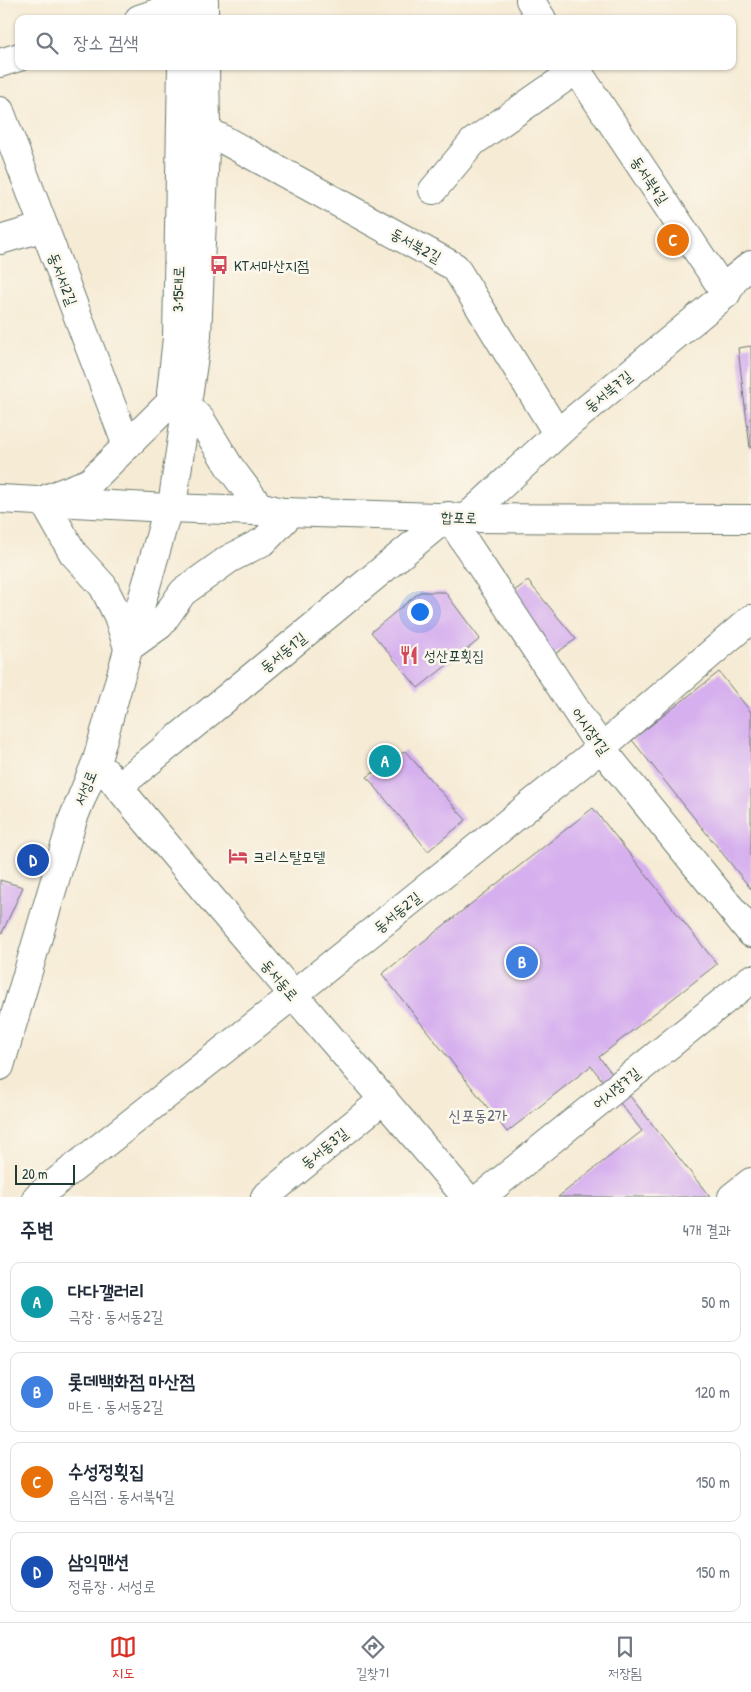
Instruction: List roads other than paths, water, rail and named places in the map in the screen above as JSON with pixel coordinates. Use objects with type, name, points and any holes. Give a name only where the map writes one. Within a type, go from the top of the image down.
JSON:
[{"type":"street","points":[[530,0],[539,15]]},
{"type":"street","points":[[156,15],[191,7]]},
{"type":"street","points":[[0,63],[15,58]]},
{"type":"street","name":"3·15대로","points":[[168,508],[172,499],[178,405],[177,338],[182,70]]},
{"type":"street","name":"3·15대로","points":[[178,405],[198,336],[206,130],[205,70]]},
{"type":"street","points":[[433,190],[473,142],[492,127],[535,101],[573,70]]},
{"type":"street","name":"동서북4길","points":[[576,70],[726,294]]},
{"type":"street","name":"동서서2길","points":[[0,111],[127,446]]},
{"type":"street","name":"동서북2길","points":[[181,120],[206,130],[455,267],[558,433]]},
{"type":"street","points":[[0,240],[44,227]]},
{"type":"street","name":"동서북7길","points":[[457,517],[726,294],[735,278],[751,265]]},
{"type":"street","points":[[178,405],[201,420],[229,466],[259,506],[290,514],[264,541],[229,560],[183,592],[160,625],[128,648],[118,616],[103,586],[73,553],[43,500],[90,482],[127,446],[178,405]]},
{"type":"street","points":[[0,499],[168,508]]},
{"type":"street","name":"합포로","points":[[168,508],[290,514],[751,520]]},
{"type":"street","name":"서성로","points":[[0,1066],[73,819],[97,760],[168,508]]},
{"type":"street","name":"어시장1길","points":[[457,517],[601,748],[751,933]]},
{"type":"street","name":"동서동1길","points":[[118,787],[457,517]]},
{"type":"street","name":"동서동2길","points":[[37,1197],[292,996],[601,748],[751,619]]},
{"type":"street","name":"동서동로","points":[[97,760],[292,996],[384,1099],[466,1197]]},
{"type":"street","name":"어시장7길","points":[[481,1197],[751,979]]},
{"type":"street","name":"동서동3길","points":[[265,1197],[384,1099]]},
{"type":"street","points":[[732,1197],[751,1182]]},
{"type":"place","name":"수성정횟집","points":[[673,240]]},
{"type":"place","name":"KT서마산지점","points":[[219,265]]},
{"type":"place","name":"성산포횟집","points":[[409,655]]},
{"type":"place","name":"다다갤러리","points":[[385,761]]},
{"type":"place","name":"크리스탈모텔","points":[[238,856]]},
{"type":"place","name":"삼익맨션","points":[[33,860]]},
{"type":"place","name":"롯데백화점 마산점","points":[[522,962]]},
{"type":"district","name":"신포동2가","points":[[478,1115]]}]
